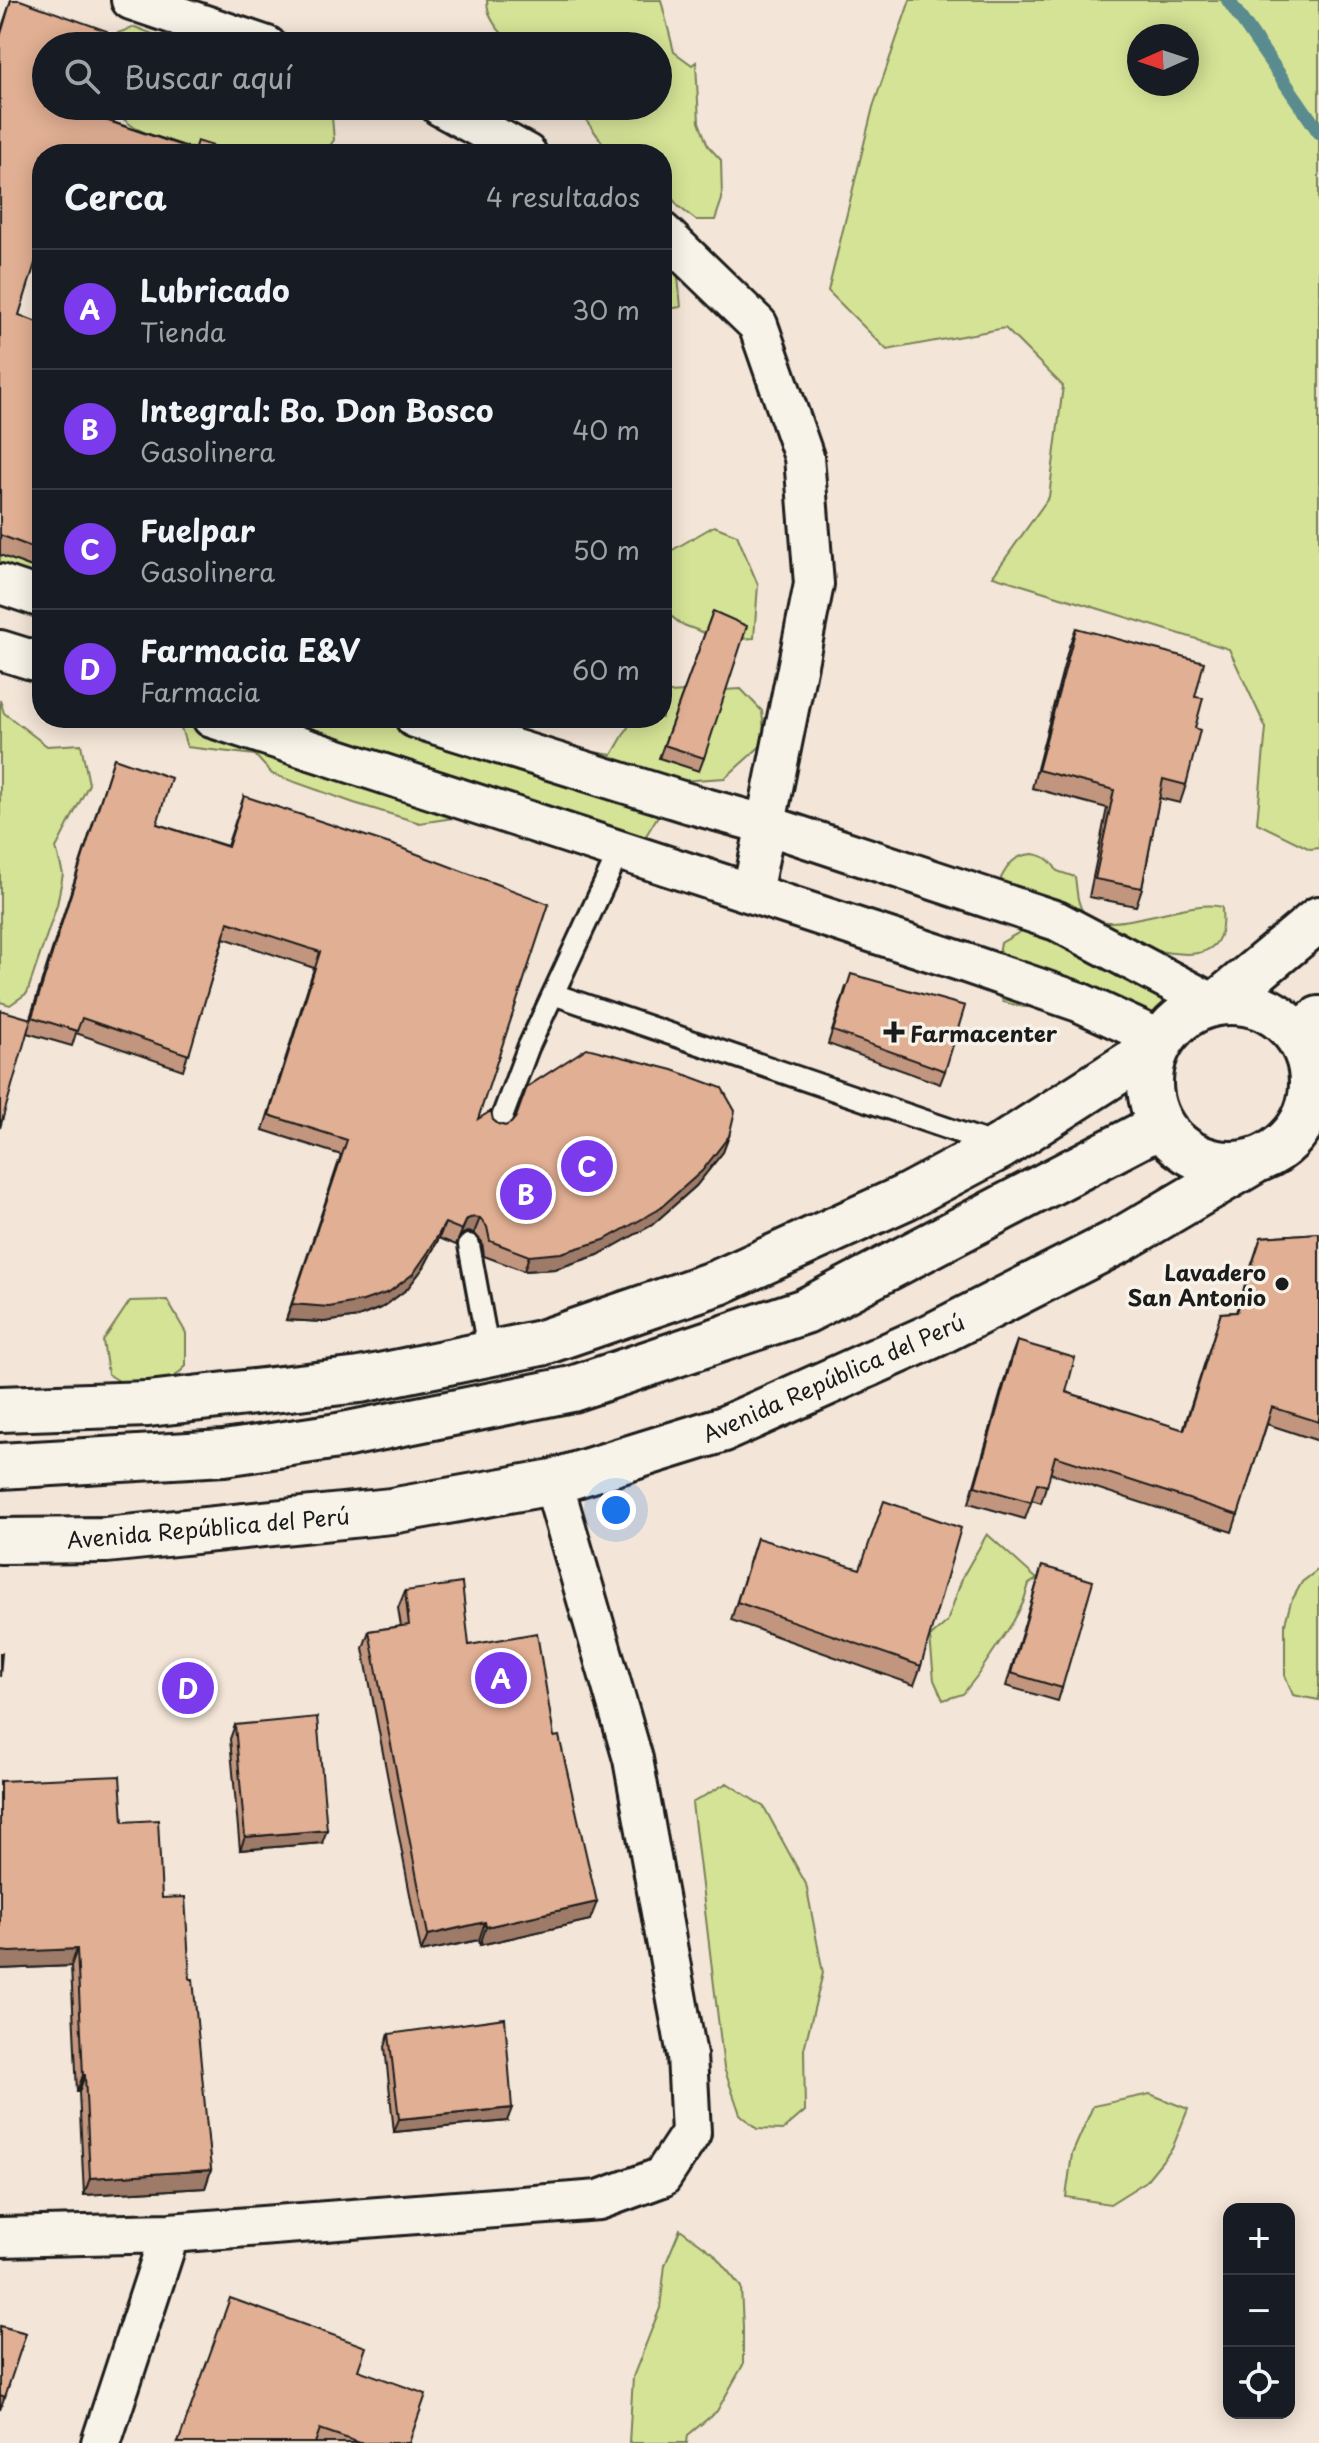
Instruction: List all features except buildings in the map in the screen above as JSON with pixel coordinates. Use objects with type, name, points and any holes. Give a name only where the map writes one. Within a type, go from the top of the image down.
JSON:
[{"type":"main road","points":[[1217,1003],[1319,919]]},
{"type":"main road","points":[[0,1409],[164,1402],[360,1380],[541,1343],[719,1282],[906,1197],[1000,1147],[1160,1042],[1176,1023],[1194,1010],[1217,1003],[1242,1002],[1264,1008],[1283,1020],[1308,1028],[1313,1078],[1311,1101],[1303,1123],[1305,1129],[1253,1162],[1239,1166],[1203,1161],[1182,1150],[1161,1125],[1150,1090],[1151,1067],[1160,1042]]},
{"type":"main road","points":[[0,1466],[224,1453],[338,1436],[572,1389],[805,1311],[1161,1125]]},
{"type":"main road","name":"Avenida República del Perú","points":[[0,1541],[106,1540],[391,1511],[553,1482],[724,1429],[920,1341],[1119,1241],[1253,1162]]},
{"type":"street","points":[[131,0],[226,32]]},
{"type":"street","points":[[465,120],[509,144]]},
{"type":"street","points":[[672,242],[758,325],[804,457],[814,584],[752,893]]},
{"type":"street","points":[[0,584],[32,595]]},
{"type":"street","points":[[0,650],[32,660]]},
{"type":"street","points":[[243,728],[1079,1002],[1160,1042]]},
{"type":"street","points":[[447,728],[767,825],[1057,921],[1217,1003]]},
{"type":"street","points":[[0,2237],[170,2233],[599,2200],[662,2177],[691,2133],[687,2055],[633,1759],[553,1482]]},
{"type":"street","points":[[101,2443],[170,2233]]},
{"type":"lane","points":[[498,1128],[528,1048],[620,850]]},
{"type":"lane","points":[[553,994],[1000,1147]]},
{"type":"lane","points":[[469,1245],[489,1354]]},
{"type":"green space","points":[[487,0],[661,0],[669,32],[500,32]]},
{"type":"green space","points":[[910,0],[1319,0],[1319,848],[1310,849],[1257,823],[1266,728],[1229,649],[993,576],[1049,497],[1063,386],[1005,328],[887,350],[828,291],[873,107]]},
{"type":"green space","points":[[135,27],[148,32],[121,32]]},
{"type":"green space","points":[[672,44],[674,52],[692,65],[696,62],[699,122],[708,146],[721,160],[722,199],[715,220],[696,220],[672,198],[672,144],[602,142],[586,120],[672,120]]},
{"type":"green space","points":[[124,120],[332,120],[334,140],[331,144],[169,144]]},
{"type":"green space","points":[[672,268],[678,277],[681,307],[672,308]]},
{"type":"green space","points":[[714,526],[737,535],[758,585],[754,638],[723,640],[681,624],[672,617],[672,550]]},
{"type":"green space","points":[[0,553],[32,564],[32,583],[0,583]]},
{"type":"green space","points":[[741,689],[762,711],[765,742],[725,778],[679,781],[641,844],[480,814],[420,823],[272,774],[255,755],[187,747],[181,728],[471,728],[498,736],[612,755],[628,728],[672,728],[672,693]]},
{"type":"green space","points":[[0,700],[4,713],[47,746],[81,744],[89,784],[56,848],[63,874],[57,905],[27,993],[10,1005],[0,1002]]},
{"type":"green space","points":[[1033,854],[1047,859],[1057,871],[1075,877],[1081,909],[1094,920],[1127,920],[1207,905],[1222,907],[1218,940],[1210,949],[1185,954],[1130,946],[1178,1001],[1176,1015],[1167,1026],[1003,1002],[998,973],[1001,943],[1030,926],[1005,890],[1001,878],[1013,861]]},
{"type":"green space","points":[[167,1300],[186,1333],[186,1366],[163,1388],[135,1391],[108,1374],[103,1341],[130,1301]]},
{"type":"green space","points":[[987,1534],[1037,1579],[1029,1584],[1013,1622],[977,1676],[963,1694],[943,1700],[934,1680],[930,1637],[947,1622],[963,1576]]},
{"type":"green space","points":[[1319,1569],[1319,1700],[1293,1695],[1285,1675],[1285,1623],[1291,1602],[1302,1582]]},
{"type":"green space","points":[[727,1783],[764,1807],[806,1884],[823,1973],[804,2049],[805,2111],[783,2130],[757,2129],[740,2114],[724,2068],[692,1803]]},
{"type":"green space","points":[[1150,2094],[1188,2109],[1172,2149],[1145,2182],[1110,2204],[1066,2197],[1072,2154],[1093,2106]]},
{"type":"green space","points":[[680,2229],[713,2253],[741,2287],[743,2365],[717,2411],[688,2435],[687,2443],[629,2443],[633,2377],[660,2308],[665,2265]]},
{"type":"waterway","points":[[1228,0],[1319,132]]},
{"type":"place","name":"Farmacenter","points":[[894,1032]]},
{"type":"place","name":"Fuelpar","points":[[587,1166]]},
{"type":"place","name":"Integral: Bo. Don Bosco","points":[[526,1194]]},
{"type":"place","name":"Lavadero San Antonio","points":[[1282,1284]]},
{"type":"place","name":"Lubricado","points":[[501,1678]]},
{"type":"place","name":"Farmacia E&V","points":[[188,1688]]}]
